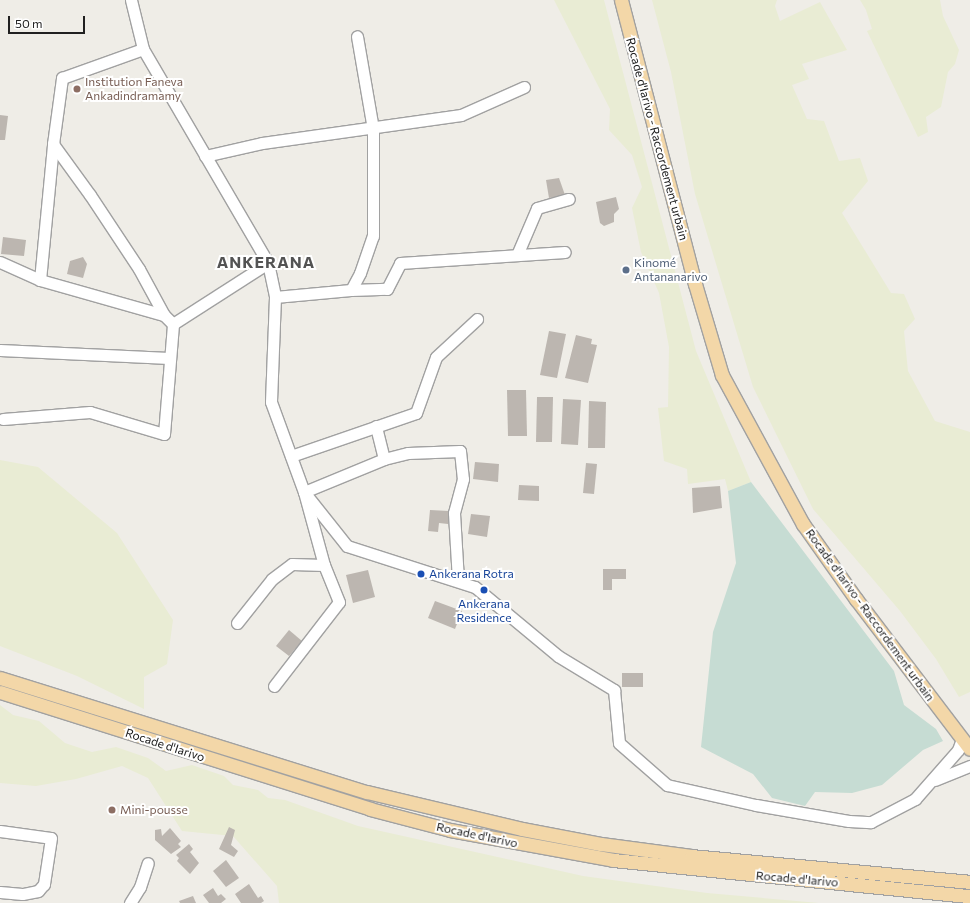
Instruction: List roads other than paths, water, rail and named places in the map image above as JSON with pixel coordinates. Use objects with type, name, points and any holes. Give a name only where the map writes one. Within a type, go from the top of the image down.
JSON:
[{"type":"main road","name":"Rocade d'Iarivo - Raccordement urbain","points":[[621,0],[695,284],[722,375],[803,524],[856,599],[966,744]]},
{"type":"main road","name":"Rocade d'Iarivo","points":[[0,678],[367,792],[522,829],[601,844],[691,856],[970,882]]},
{"type":"main road","name":"Rocade d'Iarivo","points":[[0,692],[370,809],[458,831],[613,860],[970,896]]},
{"type":"street","points":[[131,0],[143,49],[268,263],[275,297],[271,402],[304,492],[324,565],[339,602],[274,686]]},
{"type":"street","points":[[351,290],[360,273],[373,236],[373,129],[357,36]]},
{"type":"street","points":[[40,280],[53,144],[62,78],[143,49]]},
{"type":"street","points":[[205,156],[262,143],[373,129],[461,115],[524,87]]},
{"type":"street","points":[[53,144],[139,269],[164,315],[173,324]]},
{"type":"street","points":[[516,255],[537,208],[569,199]]},
{"type":"street","points":[[275,297],[351,290],[387,289],[400,263],[565,252]]},
{"type":"street","points":[[0,262],[40,280],[164,315]]},
{"type":"street","points":[[173,324],[268,263]]},
{"type":"street","points":[[291,456],[416,413],[436,357],[477,319]]},
{"type":"street","points":[[3,419],[90,412],[164,434],[169,358],[173,324]]},
{"type":"street","points":[[0,350],[169,358]]},
{"type":"street","points":[[376,426],[384,459]]},
{"type":"street","points":[[304,492],[384,459],[408,453],[460,451],[463,478],[454,513],[458,581]]},
{"type":"street","points":[[304,492],[347,546],[475,587],[558,656],[614,690],[619,743],[667,785],[756,805],[849,821],[871,822],[915,799],[958,750],[966,744]]},
{"type":"street","points":[[237,623],[272,579],[292,564],[324,565]]},
{"type":"street","points":[[930,782],[958,769],[970,766]]},
{"type":"street","points":[[0,831],[51,838],[44,884],[38,891],[22,894],[0,892]]},
{"type":"street","points":[[130,903],[140,887],[148,863]]},
{"type":"place","name":"Institution Faneva Ankadindramamy","points":[[77,89]]},
{"type":"place","name":"Kinomé Antananarivo","points":[[626,270]]},
{"type":"place","name":"Ankerana Rotra","points":[[421,574]]},
{"type":"place","name":"Ankerana Residence","points":[[484,590]]},
{"type":"place","name":"Mini-pousse","points":[[112,810]]},
{"type":"district","name":"ANKERANA","points":[[266,262]]}]
